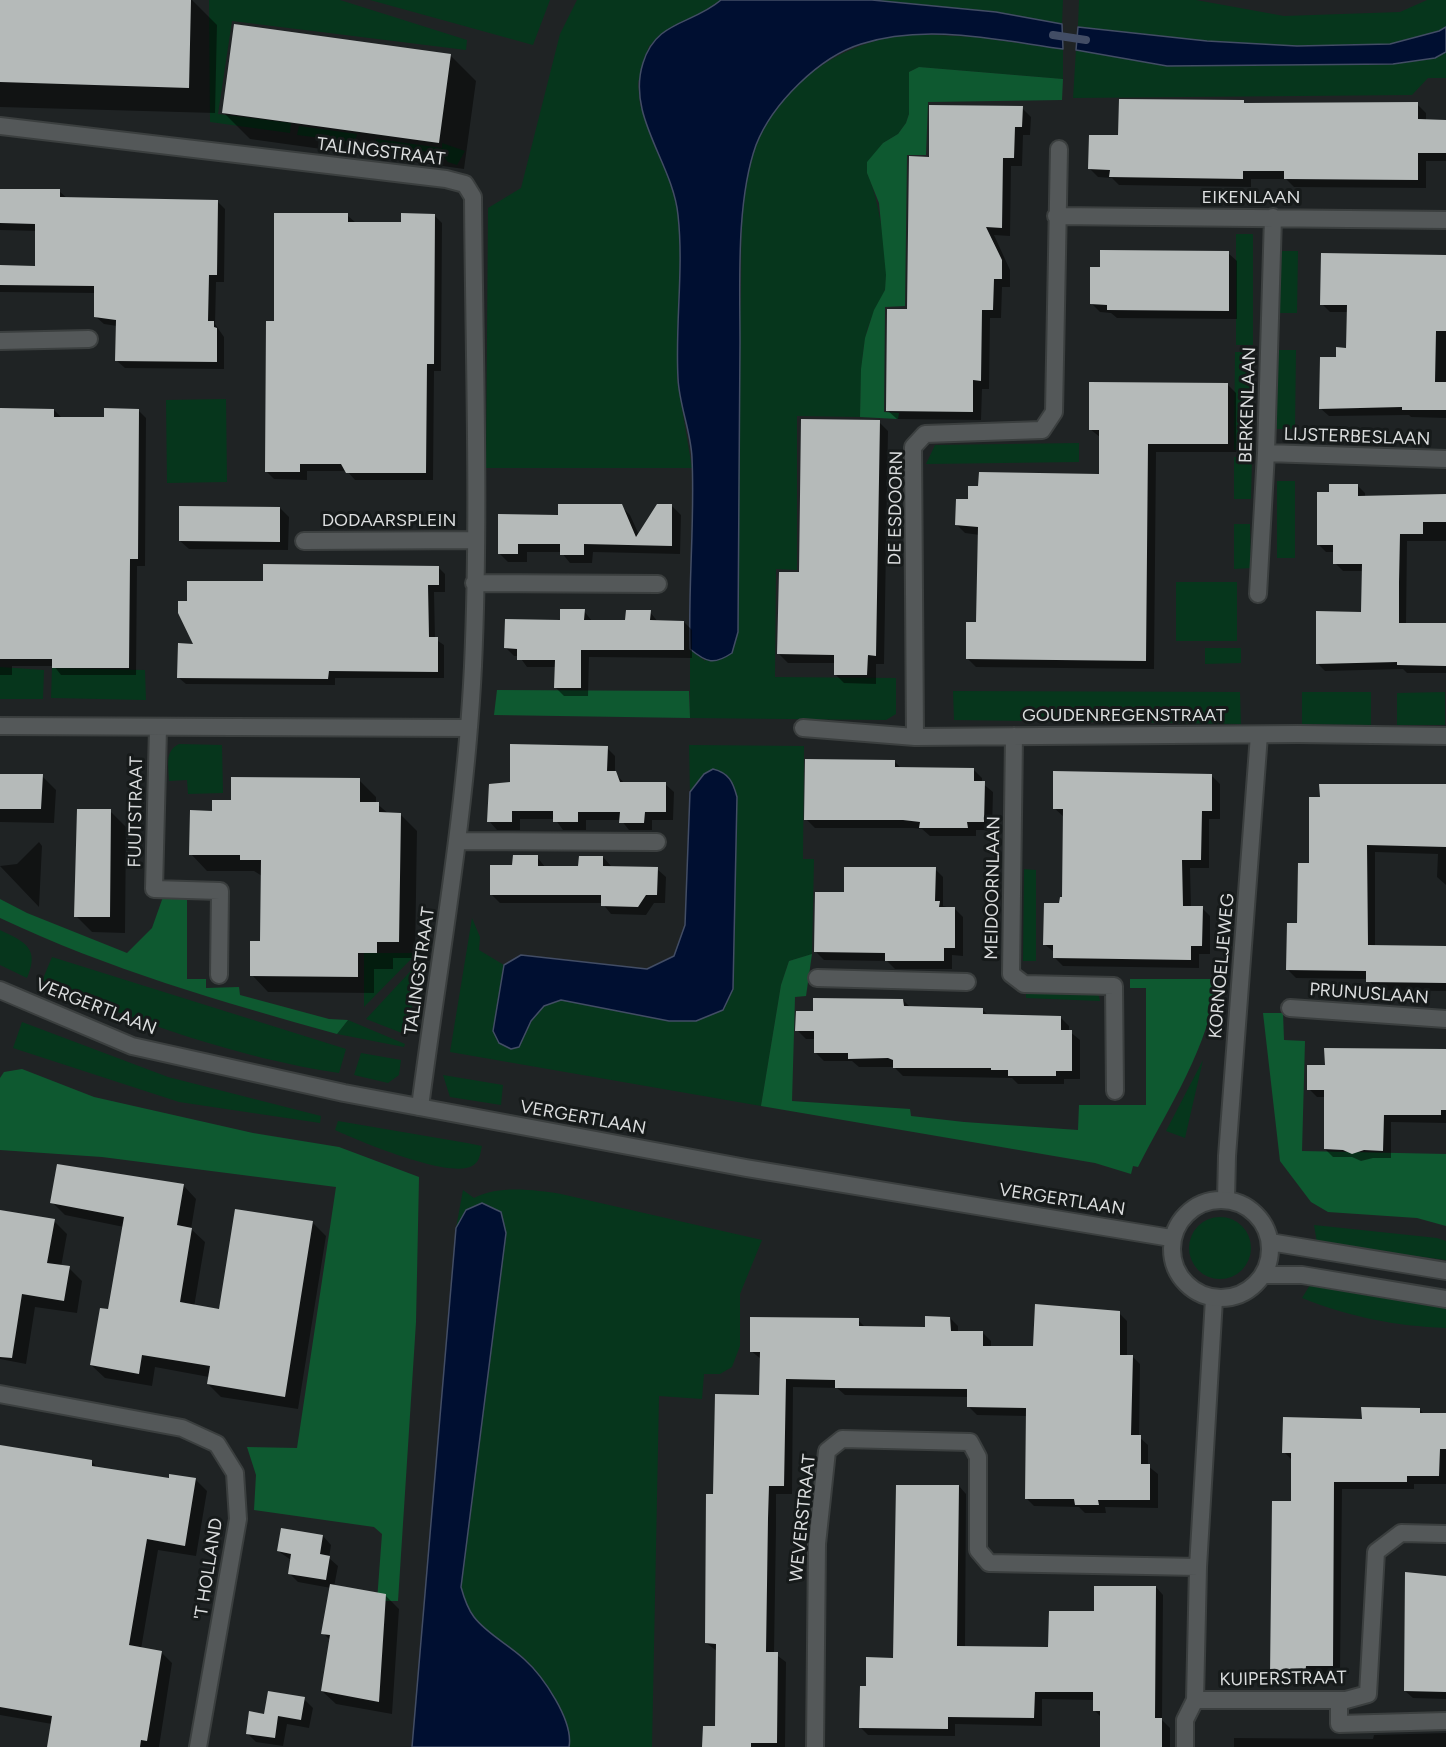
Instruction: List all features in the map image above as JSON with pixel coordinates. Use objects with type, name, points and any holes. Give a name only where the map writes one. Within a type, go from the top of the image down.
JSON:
[{"type":"street","name":"TALINGSTRAAT","points":[[0,126],[446,179],[465,184],[473,198],[473,666],[459,841],[420,1107]]},
{"type":"street","name":"DE ESDOORN","points":[[915,736],[913,447],[925,434],[1042,430],[1054,412],[1059,149]]},
{"type":"street","name":"EIKENLAAN","points":[[1056,216],[1446,220]]},
{"type":"street","name":"BERKENLAAN","points":[[1258,594],[1266,453],[1273,217]]},
{"type":"street","points":[[0,340],[89,339]]},
{"type":"street","name":"LIJSTERBESLAAN","points":[[1266,453],[1446,459]]},
{"type":"street","name":"DODAARSPLEIN","points":[[304,541],[474,540]]},
{"type":"street","points":[[474,583],[658,584]]},
{"type":"street","points":[[0,726],[468,728]]},
{"type":"street","name":"FUUTSTRAAT","points":[[158,728],[154,889],[220,891],[219,975]]},
{"type":"street","name":"GOUDENREGENSTRAAT","points":[[803,728],[915,736],[1446,736]]},
{"type":"street","name":"KORNOELJEWEG","points":[[1226,1200],[1227,1156],[1259,735]]},
{"type":"street","name":"MEIDOORNLAAN","points":[[1014,736],[1011,974],[1024,984],[1114,986],[1115,1091]]},
{"type":"street","points":[[459,841],[657,842]]},
{"type":"street","points":[[817,978],[967,982]]},
{"type":"street","name":"VERGERTLAAN","points":[[0,990],[132,1046],[420,1107],[746,1168],[1171,1238]]},
{"type":"street","name":"PRUNUSLAAN","points":[[1290,1008],[1446,1019]]},
{"type":"street","points":[[1226,1200],[1243,1205],[1264,1224],[1270,1242],[1269,1262],[1263,1275],[1252,1288],[1236,1297],[1214,1299],[1198,1294],[1185,1284],[1174,1267],[1171,1238],[1189,1210],[1207,1201],[1226,1200]]},
{"type":"street","points":[[1270,1242],[1446,1271]]},
{"type":"street","points":[[1263,1275],[1302,1275],[1446,1299]]},
{"type":"street","points":[[1185,1747],[1185,1720],[1195,1700],[1198,1567],[1214,1299]]},
{"type":"street","name":"'T HOLLAND","points":[[0,1394],[182,1428],[217,1444],[235,1473],[238,1519],[198,1747]]},
{"type":"street","name":"WEVERSTRAAT","points":[[815,1747],[817,1544],[827,1451],[842,1439],[918,1438],[970,1442],[978,1457],[978,1550],[989,1563],[1198,1567]]},
{"type":"street","name":"KUIPERSTRAAT","points":[[1195,1700],[1339,1700],[1368,1694],[1376,1552],[1401,1533],[1446,1534]]},
{"type":"street","points":[[1339,1700],[1339,1724],[1446,1721]]},
{"type":"green space","points":[[209,0],[340,0],[467,40],[466,50],[232,21],[218,114],[291,123],[290,133],[210,122]]},
{"type":"green space","points":[[370,0],[550,0],[533,45]]},
{"type":"green space","points":[[577,0],[721,0],[649,46],[638,83],[640,105],[664,164],[678,210],[682,249],[677,379],[692,468],[486,468],[488,208],[521,188],[560,34]]},
{"type":"green space","points":[[872,0],[1063,0],[1062,24],[996,12]]},
{"type":"green space","points":[[1079,0],[1196,0],[1284,16],[1400,12],[1427,0],[1446,0],[1446,27],[1440,31],[1390,44],[1297,46],[1207,41],[1078,27]]},
{"type":"green space","points":[[916,34],[975,37],[1063,49],[1063,79],[919,67],[909,72],[909,114],[906,123],[898,134],[883,143],[867,173],[882,230],[886,278],[885,289],[870,323],[864,345],[860,417],[797,416],[797,570],[776,569],[775,677],[896,678],[896,714],[886,720],[690,718],[690,649],[705,661],[740,314],[743,205],[750,163],[769,120],[783,100],[801,81],[843,53],[891,37]]},
{"type":"green space","points":[[1076,50],[1167,66],[1393,64],[1435,58],[1446,52],[1446,78],[1428,78],[1412,95],[1073,98]]},
{"type":"green space","points":[[919,67],[1063,79],[1062,100],[928,102],[926,155],[907,155],[905,306],[885,307],[884,412],[899,413],[898,419],[860,417],[861,369],[865,338],[874,310],[885,290],[886,275],[879,203],[867,173],[867,162],[883,143],[898,134],[906,123],[909,114],[909,72]]},
{"type":"green space","points":[[299,126],[357,134],[355,142],[297,135]]},
{"type":"green space","points":[[376,139],[442,148],[442,143],[465,151],[457,165],[448,162],[442,154],[376,144]]},
{"type":"green space","points":[[1236,234],[1253,234],[1253,345],[1236,345]]},
{"type":"green space","points":[[1280,251],[1298,251],[1297,313],[1279,313]]},
{"type":"green space","points":[[1277,350],[1296,350],[1295,429],[1277,429]]},
{"type":"green space","points":[[1235,352],[1251,352],[1250,450],[1234,450]]},
{"type":"green space","points":[[226,399],[227,482],[167,483],[166,400]]},
{"type":"green space","points":[[1079,443],[1079,462],[926,464],[935,445]]},
{"type":"green space","points":[[1234,457],[1252,457],[1251,499],[1234,499]]},
{"type":"green space","points":[[1277,481],[1295,481],[1295,558],[1277,558]]},
{"type":"green space","points":[[1234,524],[1250,524],[1251,568],[1234,569]]},
{"type":"green space","points":[[1176,582],[1237,582],[1237,641],[1176,641]]},
{"type":"green space","points":[[1205,648],[1241,648],[1241,663],[1205,664]]},
{"type":"green space","points":[[0,667],[44,670],[43,699],[0,699]]},
{"type":"green space","points":[[52,668],[145,670],[146,700],[51,698]]},
{"type":"green space","points":[[497,690],[689,691],[690,718],[494,715]]},
{"type":"green space","points":[[953,691],[1240,692],[1241,724],[954,720]]},
{"type":"green space","points":[[1302,692],[1371,692],[1371,725],[1302,724]]},
{"type":"green space","points":[[1445,692],[1445,725],[1397,725],[1397,693]]},
{"type":"green space","points":[[179,744],[222,745],[223,793],[188,794],[187,780],[169,781],[169,755]]},
{"type":"green space","points":[[689,745],[804,746],[803,859],[814,859],[812,954],[789,961],[781,985],[761,1106],[450,1052],[472,918],[480,937],[479,950],[504,965],[493,1031],[499,1043],[511,1049],[519,1047],[531,1021],[544,1006],[561,1000],[670,1021],[713,769],[704,774],[690,792]]},
{"type":"green space","points":[[1024,869],[1036,870],[1036,961],[1023,961]]},
{"type":"green space","points":[[163,897],[187,899],[187,979],[206,979],[206,988],[239,987],[240,995],[329,1019],[348,1020],[337,1034],[251,1010],[124,969],[0,918],[0,899],[27,913],[127,953],[152,928]]},
{"type":"green space","points":[[0,930],[17,938],[28,947],[32,960],[27,978],[0,965]]},
{"type":"green space","points":[[364,953],[417,953],[364,1007]]},
{"type":"green space","points":[[812,954],[806,996],[795,997],[792,1101],[910,1109],[911,1116],[1078,1130],[1079,1105],[1146,1105],[1146,988],[1130,988],[1130,979],[1217,979],[1213,1004],[1197,1052],[1138,1167],[1133,1166],[1131,1174],[1095,1163],[761,1106],[781,985],[789,961]]},
{"type":"green space","points":[[52,957],[346,1049],[339,1073],[225,1048],[150,1024],[77,996],[42,981]]},
{"type":"green space","points":[[420,961],[407,1035],[366,1019]]},
{"type":"green space","points":[[1026,987],[1097,989],[1100,1001],[1026,998]]},
{"type":"green space","points":[[1263,1013],[1283,1013],[1284,1040],[1305,1041],[1302,1151],[1446,1154],[1446,1226],[1417,1218],[1328,1212],[1311,1202],[1280,1161]]},
{"type":"green space","points":[[348,1020],[405,1044],[404,1047],[337,1034]]},
{"type":"green space","points":[[22,1022],[168,1077],[321,1116],[320,1123],[179,1102],[13,1048]]},
{"type":"green space","points":[[361,1053],[401,1060],[399,1075],[388,1083],[354,1075]]},
{"type":"green space","points":[[1203,1060],[1185,1138],[1166,1131]]},
{"type":"green space","points":[[22,1069],[94,1097],[253,1133],[339,1147],[419,1177],[416,1322],[398,1601],[377,1601],[382,1534],[374,1527],[254,1510],[256,1475],[247,1447],[297,1448],[336,1187],[102,1157],[0,1150],[0,1078],[4,1072]]},
{"type":"green space","points":[[443,1075],[503,1085],[501,1105],[450,1097]]},
{"type":"green space","points":[[338,1121],[482,1146],[478,1160],[472,1166],[460,1169],[444,1167],[383,1150],[335,1130]]},
{"type":"green space","points":[[463,1190],[474,1198],[505,1190],[561,1194],[762,1240],[740,1294],[740,1346],[732,1367],[720,1374],[704,1374],[702,1399],[659,1396],[652,1747],[569,1747],[567,1725],[548,1687],[524,1658],[479,1623],[465,1599],[461,1587],[456,1228]]},
{"type":"green space","points":[[1220,1217],[1232,1219],[1242,1226],[1249,1236],[1251,1248],[1249,1260],[1242,1270],[1232,1277],[1220,1279],[1208,1277],[1198,1270],[1191,1260],[1189,1248],[1191,1236],[1198,1226],[1208,1219]]},
{"type":"green space","points":[[1314,1225],[1437,1238],[1446,1241],[1446,1260],[1317,1243]]},
{"type":"green space","points":[[1310,1285],[1446,1308],[1446,1328],[1391,1323],[1338,1310],[1302,1298]]},
{"type":"water","points":[[721,0],[872,0],[996,12],[1062,24],[1063,49],[962,35],[936,34],[886,38],[861,44],[829,60],[799,84],[785,98],[763,129],[756,145],[745,191],[740,242],[738,632],[732,653],[711,661],[690,649],[693,482],[690,438],[680,398],[678,378],[680,235],[678,215],[668,177],[645,121],[639,83],[643,63],[649,49],[657,39],[666,31]]},
{"type":"water","points":[[1078,27],[1207,41],[1297,46],[1390,44],[1446,27],[1446,52],[1435,58],[1393,64],[1167,66],[1076,50]]},
{"type":"water","points":[[713,769],[730,779],[737,797],[733,989],[723,1010],[696,1021],[669,1021],[561,1000],[544,1006],[531,1021],[519,1047],[511,1049],[499,1043],[493,1031],[504,965],[521,955],[647,969],[674,956],[685,925],[690,792],[704,774]]},
{"type":"water","points":[[482,1203],[501,1212],[506,1233],[461,1587],[472,1614],[479,1623],[524,1659],[548,1687],[567,1725],[569,1747],[412,1747],[456,1228],[466,1210]]},
{"type":"building","points":[[0,0],[191,0],[189,88],[0,82]]},
{"type":"building","points":[[234,24],[451,54],[439,143],[222,113]]},
{"type":"building","points":[[1119,99],[1244,100],[1244,103],[1418,102],[1418,119],[1446,120],[1446,153],[1418,153],[1418,180],[1284,179],[1284,171],[1243,171],[1243,179],[1109,177],[1110,170],[1088,169],[1089,135],[1118,135]]},
{"type":"building","points":[[929,105],[1023,106],[1022,127],[1015,127],[1014,158],[1003,158],[1002,228],[986,227],[1002,260],[1002,279],[994,279],[993,310],[982,310],[981,381],[973,380],[973,412],[886,411],[887,309],[907,309],[909,156],[929,157]]},
{"type":"building","points":[[0,189],[60,189],[60,197],[218,200],[217,275],[209,275],[208,321],[214,321],[214,327],[217,328],[217,362],[115,361],[116,320],[94,317],[94,286],[0,285],[0,265],[35,266],[35,224],[0,223]]},
{"type":"building","points":[[274,213],[348,213],[348,222],[401,222],[401,213],[435,214],[434,364],[427,364],[426,473],[346,473],[341,464],[300,464],[300,472],[265,472],[266,321],[274,321]]},
{"type":"building","points":[[1100,250],[1229,251],[1229,311],[1107,310],[1107,305],[1090,304],[1090,267],[1100,267]]},
{"type":"building","points":[[1321,253],[1446,255],[1446,331],[1436,331],[1435,382],[1446,382],[1446,410],[1402,410],[1402,407],[1319,409],[1320,357],[1336,357],[1336,347],[1346,348],[1347,305],[1320,305]]},
{"type":"building","points":[[1089,382],[1228,383],[1228,444],[1148,444],[1146,661],[966,659],[966,622],[976,622],[978,527],[955,525],[956,499],[968,499],[968,486],[978,486],[979,472],[1099,474],[1099,430],[1089,430]]},
{"type":"building","points":[[0,408],[54,409],[54,417],[104,417],[104,408],[139,409],[138,559],[130,559],[129,668],[52,668],[52,659],[0,659]]},
{"type":"building","points":[[801,419],[880,420],[876,656],[868,655],[867,675],[834,675],[834,655],[777,654],[779,572],[799,572]]},
{"type":"building","points":[[1329,484],[1358,484],[1358,496],[1446,494],[1446,522],[1423,522],[1423,534],[1400,534],[1399,623],[1446,623],[1446,666],[1397,665],[1397,662],[1316,664],[1316,611],[1361,612],[1362,564],[1333,564],[1333,545],[1317,545],[1317,492],[1329,492]]},
{"type":"building","points":[[558,504],[622,504],[636,537],[657,504],[672,504],[672,546],[584,544],[584,555],[560,555],[560,544],[518,544],[518,554],[498,554],[498,514],[558,515]]},
{"type":"building","points":[[179,506],[280,507],[280,542],[179,541]]},
{"type":"building","points":[[263,564],[439,566],[439,585],[428,585],[429,637],[438,637],[438,672],[329,671],[328,679],[177,678],[178,643],[193,644],[178,613],[178,601],[187,601],[187,581],[263,581]]},
{"type":"building","points":[[560,609],[585,609],[584,620],[625,620],[626,610],[651,610],[650,620],[684,621],[684,650],[581,650],[581,688],[554,688],[555,660],[517,660],[517,649],[504,648],[505,619],[560,620]]},
{"type":"building","points":[[510,744],[608,746],[607,771],[616,771],[620,782],[666,782],[666,812],[645,812],[644,823],[619,823],[620,812],[578,812],[578,822],[553,822],[553,811],[512,811],[512,822],[487,822],[489,784],[510,782]]},
{"type":"building","points":[[805,759],[895,760],[895,767],[974,768],[974,781],[985,781],[984,822],[967,822],[968,828],[919,828],[920,822],[903,820],[804,820]]},
{"type":"building","points":[[1053,771],[1212,774],[1212,811],[1202,811],[1201,860],[1182,860],[1183,906],[1203,906],[1202,946],[1191,946],[1191,960],[1053,958],[1053,945],[1043,945],[1044,903],[1059,903],[1062,897],[1063,809],[1053,809]]},
{"type":"building","points":[[0,774],[43,774],[41,809],[0,809]]},
{"type":"building","points":[[231,777],[360,778],[360,802],[379,802],[379,812],[401,813],[399,942],[377,942],[377,953],[358,953],[358,977],[250,976],[250,941],[260,941],[261,860],[240,860],[240,855],[189,855],[190,810],[212,811],[212,800],[231,800]]},
{"type":"building","points":[[1319,784],[1446,784],[1446,847],[1367,845],[1368,945],[1446,946],[1446,983],[1366,982],[1366,971],[1286,970],[1287,923],[1297,923],[1298,863],[1309,863],[1309,797],[1320,797]]},
{"type":"building","points":[[77,809],[111,809],[110,917],[74,917]]},
{"type":"building","points":[[513,855],[538,855],[538,866],[578,866],[579,856],[603,856],[603,866],[658,867],[657,895],[646,895],[638,907],[601,906],[601,895],[490,895],[490,865],[512,865]]},
{"type":"building","points":[[844,867],[936,867],[935,901],[940,901],[939,907],[955,907],[955,948],[944,948],[944,961],[885,961],[885,953],[814,952],[815,892],[844,892]]},
{"type":"building","points":[[813,998],[903,999],[904,1006],[983,1008],[983,1014],[1061,1016],[1061,1030],[1072,1030],[1072,1071],[1056,1071],[1056,1076],[1008,1076],[1008,1070],[991,1070],[991,1068],[893,1068],[893,1060],[888,1058],[848,1059],[848,1053],[814,1053],[814,1031],[795,1031],[796,1011],[813,1011]]},
{"type":"building","points":[[1324,1048],[1446,1049],[1446,1110],[1441,1110],[1441,1115],[1384,1115],[1383,1151],[1364,1150],[1352,1154],[1343,1150],[1324,1149],[1324,1090],[1307,1090],[1307,1065],[1325,1065]]},
{"type":"building","points":[[57,1164],[184,1184],[177,1225],[192,1228],[180,1302],[219,1309],[235,1209],[313,1221],[285,1397],[207,1384],[210,1366],[142,1355],[139,1374],[90,1365],[100,1308],[108,1309],[124,1217],[50,1203]]},
{"type":"building","points":[[0,1210],[55,1219],[47,1263],[70,1266],[64,1301],[22,1294],[12,1358],[0,1357]]},
{"type":"building","points":[[1035,1304],[1120,1311],[1120,1355],[1133,1355],[1131,1435],[1141,1435],[1141,1464],[1150,1464],[1150,1500],[1098,1500],[1099,1505],[1075,1505],[1074,1499],[1025,1499],[1026,1408],[967,1407],[967,1389],[835,1388],[835,1380],[786,1379],[784,1486],[769,1486],[768,1518],[766,1652],[778,1652],[777,1743],[751,1743],[751,1747],[702,1747],[703,1726],[715,1726],[716,1644],[705,1643],[706,1494],[713,1494],[715,1394],[759,1395],[760,1352],[750,1352],[750,1317],[859,1318],[859,1326],[925,1327],[925,1316],[950,1317],[951,1331],[983,1331],[983,1346],[1033,1346]]},
{"type":"building","points":[[1361,1407],[1420,1408],[1420,1413],[1446,1413],[1446,1449],[1440,1449],[1439,1476],[1407,1476],[1407,1482],[1334,1482],[1333,1666],[1306,1666],[1305,1676],[1270,1676],[1272,1501],[1291,1501],[1291,1453],[1282,1453],[1283,1417],[1362,1419]]},
{"type":"building","points":[[0,1445],[92,1460],[92,1466],[169,1478],[169,1474],[196,1478],[185,1546],[147,1539],[129,1645],[162,1651],[147,1741],[141,1740],[140,1747],[47,1747],[52,1716],[0,1707]]},
{"type":"building","points":[[896,1485],[959,1485],[957,1646],[1048,1647],[1049,1611],[1094,1611],[1094,1586],[1156,1586],[1155,1718],[1162,1718],[1162,1747],[1100,1747],[1100,1711],[1093,1711],[1093,1692],[1035,1692],[1034,1718],[948,1717],[948,1729],[859,1728],[860,1686],[866,1686],[866,1657],[893,1658]]},
{"type":"building","points":[[281,1528],[323,1535],[320,1554],[330,1556],[326,1580],[288,1574],[291,1554],[277,1551]]},
{"type":"building","points":[[1405,1572],[1446,1576],[1446,1692],[1404,1691]]},
{"type":"building","points":[[330,1584],[386,1594],[379,1702],[321,1691],[330,1635],[321,1634]]},
{"type":"building","points":[[268,1691],[305,1697],[301,1720],[278,1716],[275,1738],[246,1734],[249,1711],[264,1714]]},
{"type":"waterway","points":[[1053,35],[1086,40]]}]
